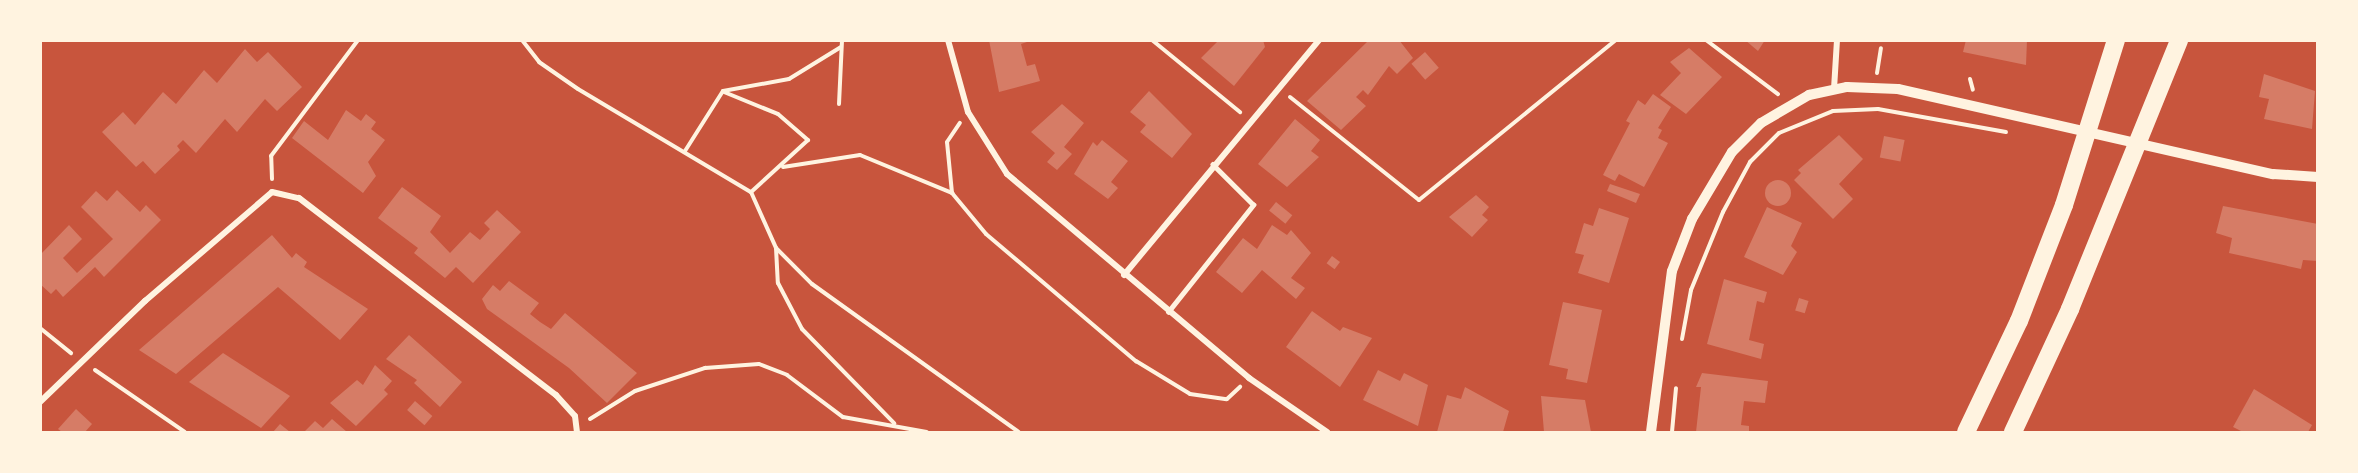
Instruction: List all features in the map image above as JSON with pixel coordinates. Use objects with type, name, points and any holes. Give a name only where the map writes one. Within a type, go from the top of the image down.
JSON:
[{"type":"highway","points":[[1966,432],[2019,321],[2064,205],[2116,40]]},
{"type":"highway","points":[[2134,146],[2165,40]]},
{"type":"highway","points":[[2013,432],[2070,309],[2134,146],[2179,40]]},
{"type":"street","points":[[948,40],[968,112],[1007,174],[1124,275],[1249,378],[1327,432]]},
{"type":"street","points":[[1124,275],[1319,40]]},
{"type":"street","points":[[1834,89],[1837,40]]},
{"type":"street","points":[[1651,432],[1672,271],[1692,219],[1722,165],[1761,123],[1790,103],[1834,89],[1898,89],[2030,117],[2214,161],[2318,177]]},
{"type":"street","points":[[40,402],[81,360],[272,192],[298,198],[556,395],[578,429]]},
{"type":"lane","points":[[1168,312],[1253,205],[1213,165]]},
{"type":"path","points":[[272,192],[271,157],[358,40]]},
{"type":"path","points":[[522,40],[539,62],[578,89],[751,192],[776,248],[778,283],[802,329],[894,423]]},
{"type":"path","points":[[839,104],[842,40]]},
{"type":"path","points":[[1152,40],[1227,102]]},
{"type":"path","points":[[1290,98],[1419,200],[1616,40]]},
{"type":"path","points":[[1706,40],[1781,96]]},
{"type":"path","points":[[685,152],[723,91],[789,80],[841,47]]},
{"type":"path","points":[[1876,76],[1881,48]]},
{"type":"path","points":[[723,91],[778,114],[808,140],[783,166],[751,192]]},
{"type":"path","points":[[1681,348],[1691,290],[1723,212],[1750,162],[1779,133],[1833,111],[1878,109],[1999,134],[2030,117]]},
{"type":"path","points":[[952,193],[947,142],[968,112]]},
{"type":"path","points":[[783,166],[860,155],[952,193],[986,234],[1136,361],[1190,394],[1227,399],[1249,378]]},
{"type":"path","points":[[776,248],[812,284],[1019,432]]},
{"type":"path","points":[[40,328],[81,360],[185,432]]},
{"type":"path","points":[[578,429],[635,391],[705,368],[759,364],[787,375],[843,417],[894,423],[927,432]]},
{"type":"path","points":[[1672,432],[1677,381]]},
{"type":"building","points":[[989,40],[1033,40],[1021,44],[1027,66],[1035,64],[1040,81],[999,92]]},
{"type":"building","points":[[1219,40],[1263,40],[1265,47],[1234,86],[1201,58]]},
{"type":"building","points":[[1369,40],[1399,40],[1413,58],[1397,74],[1389,66],[1368,95],[1363,90],[1356,97],[1366,106],[1341,130],[1307,101]]},
{"type":"building","points":[[1745,40],[1765,40],[1758,51]]},
{"type":"building","points":[[1966,40],[2027,40],[2026,65],[1963,52]]},
{"type":"building","points":[[1689,48],[1722,77],[1686,114],[1660,95],[1681,73],[1670,62]]},
{"type":"building","points":[[245,49],[257,62],[268,52],[302,87],[277,111],[265,99],[237,132],[225,119],[196,153],[183,140],[177,146],[180,150],[155,174],[143,161],[136,167],[102,132],[123,112],[135,125],[163,92],[176,104],[204,70],[217,83]]},
{"type":"building","points":[[1425,52],[1439,68],[1425,80],[1411,64]]},
{"type":"building","points":[[2264,74],[2315,91],[2312,129],[2264,119],[2269,99],[2259,97]]},
{"type":"building","points":[[1149,91],[1192,134],[1172,158],[1140,132],[1146,125],[1130,112]]},
{"type":"building","points":[[1653,94],[1671,107],[1658,128],[1662,130],[1658,138],[1668,143],[1644,187],[1619,174],[1615,181],[1603,175],[1630,123],[1626,121],[1638,100],[1645,105]]},
{"type":"building","points":[[1062,104],[1084,123],[1064,147],[1072,154],[1057,170],[1047,162],[1055,153],[1031,132]]},
{"type":"building","points":[[346,110],[361,121],[366,114],[376,122],[371,129],[385,140],[368,162],[376,176],[363,193],[292,138],[304,121],[328,140]]},
{"type":"building","points":[[1295,119],[1320,140],[1311,151],[1319,157],[1287,187],[1258,164]]},
{"type":"building","points":[[1839,135],[1863,159],[1839,184],[1853,199],[1833,219],[1794,180],[1801,173],[1798,170]]},
{"type":"building","points":[[1884,136],[1905,140],[1900,162],[1880,158]]},
{"type":"building","points":[[1102,140],[1128,161],[1111,182],[1118,188],[1108,199],[1074,174],[1093,142],[1097,146]]},
{"type":"building","points":[[1778,180],[1787,184],[1791,193],[1787,202],[1778,206],[1769,202],[1765,193],[1769,184]]},
{"type":"building","points":[[1610,184],[1640,194],[1636,203],[1607,191]]},
{"type":"building","points":[[402,187],[441,216],[430,232],[450,253],[470,232],[480,240],[490,229],[484,223],[497,210],[521,232],[473,283],[456,267],[445,278],[414,253],[418,248],[378,218]]},
{"type":"building","points":[[117,190],[140,212],[146,205],[161,220],[104,277],[95,267],[63,297],[56,289],[51,294],[40,284],[40,255],[69,225],[82,239],[63,258],[77,273],[113,239],[81,207],[96,191],[107,201]]},
{"type":"building","points":[[1476,195],[1489,207],[1482,215],[1488,220],[1472,237],[1449,217]]},
{"type":"building","points":[[1276,202],[1292,215],[1285,224],[1269,211]]},
{"type":"building","points":[[2223,206],[2318,224],[2318,261],[2303,260],[2301,269],[2229,253],[2232,238],[2216,233]]},
{"type":"building","points":[[1767,207],[1802,223],[1791,246],[1797,252],[1783,275],[1744,257]]},
{"type":"building","points":[[1599,208],[1629,218],[1609,283],[1578,273],[1584,255],[1575,253],[1584,223],[1593,226]]},
{"type":"building","points":[[1272,225],[1287,235],[1291,230],[1311,253],[1291,278],[1305,288],[1296,299],[1262,270],[1242,293],[1216,272],[1243,238],[1257,249]]},
{"type":"building","points":[[272,235],[292,258],[296,253],[307,262],[304,267],[368,309],[340,340],[278,287],[176,374],[139,350]]},
{"type":"building","points":[[1332,256],[1340,262],[1335,269],[1327,263]]},
{"type":"building","points":[[1724,279],[1767,292],[1764,303],[1757,301],[1749,340],[1764,344],[1761,359],[1707,344]]},
{"type":"building","points":[[509,281],[539,303],[530,314],[540,322],[551,329],[565,313],[637,373],[607,403],[569,368],[487,309],[482,299],[493,285],[500,291]]},
{"type":"building","points":[[1799,298],[1809,301],[1805,313],[1795,310]]},
{"type":"building","points":[[1563,302],[1602,310],[1587,383],[1566,379],[1568,369],[1549,365]]},
{"type":"building","points":[[1312,311],[1340,331],[1343,327],[1372,338],[1340,387],[1286,347]]},
{"type":"building","points":[[409,335],[462,382],[440,407],[414,383],[417,380],[386,359]]},
{"type":"building","points":[[223,353],[290,396],[261,428],[189,382]]},
{"type":"building","points":[[375,365],[392,381],[384,390],[388,394],[356,426],[330,403],[357,380],[363,385]]},
{"type":"building","points":[[1378,370],[1400,381],[1404,373],[1428,385],[1418,426],[1363,400]]},
{"type":"building","points":[[1702,373],[1768,381],[1765,403],[1744,401],[1741,425],[1749,426],[1749,432],[1696,432],[1701,387],[1696,387]]},
{"type":"building","points":[[1465,387],[1509,411],[1503,432],[1437,432],[1447,395],[1461,399]]},
{"type":"building","points":[[2254,389],[2312,425],[2308,432],[2243,432],[2233,427]]},
{"type":"building","points":[[1541,396],[1585,400],[1591,432],[1544,432]]},
{"type":"building","points":[[415,401],[432,416],[424,425],[407,410]]},
{"type":"building","points":[[76,409],[92,424],[85,432],[62,432],[58,429]]},
{"type":"building","points":[[332,419],[347,432],[304,432],[315,421],[323,428]]},
{"type":"building","points":[[280,424],[290,432],[273,432]]}]
